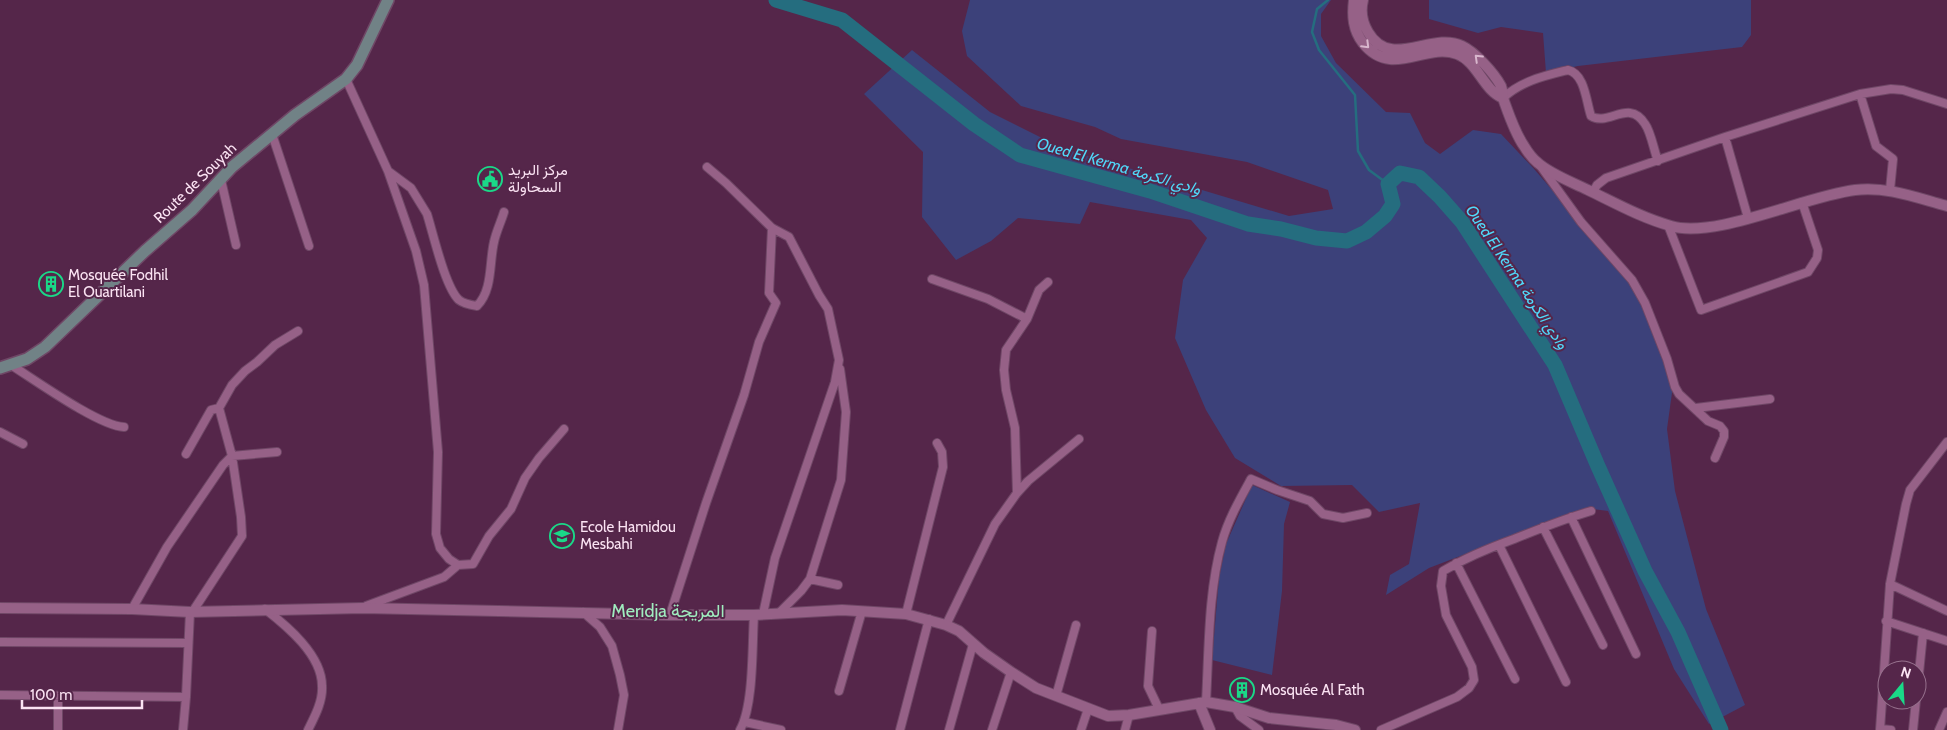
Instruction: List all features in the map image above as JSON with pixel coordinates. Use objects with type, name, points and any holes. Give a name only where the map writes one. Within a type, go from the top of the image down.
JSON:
[{"type":"main road","name":"Route de Souyah","points":[[6,366],[27,359],[45,347],[144,251],[192,210],[232,167],[272,134],[346,80],[357,65],[388,0]]},
{"type":"street","points":[[1354,0],[1353,26],[1358,37],[1375,53],[1386,58],[1398,59],[1412,58],[1435,51],[1447,51],[1459,55],[1469,62],[1498,96],[1503,98]]},
{"type":"street","points":[[1363,0],[1361,9],[1363,23],[1369,35],[1380,44],[1393,50],[1406,50],[1435,42],[1449,42],[1462,45],[1482,61],[1500,85],[1503,98],[1524,146],[1581,222],[1632,280],[1645,303],[1667,359],[1675,387],[1708,421],[1720,426],[1724,431],[1724,437],[1715,458]]},
{"type":"street","points":[[1503,98],[1512,90],[1536,78],[1568,70],[1572,71],[1580,77],[1594,118],[1602,119],[1626,112],[1632,113],[1645,124],[1658,161]]},
{"type":"street","points":[[346,80],[388,171],[416,251],[424,285],[438,452],[436,534],[440,548],[449,558],[458,565],[473,564],[489,536],[511,509],[525,478],[539,458],[564,429]]},
{"type":"street","points":[[1593,192],[1597,185],[1606,178],[1725,137],[1860,94],[1891,89],[1903,90],[1947,104]]},
{"type":"street","points":[[1860,94],[1876,146],[1893,159],[1890,190]]},
{"type":"street","points":[[272,134],[309,246]]},
{"type":"street","points":[[1725,137],[1748,218]]},
{"type":"street","points":[[1539,164],[1651,220],[1678,228],[1694,228],[1748,218],[1834,193],[1856,189],[1890,190],[1947,206]]},
{"type":"street","points":[[707,167],[772,228],[789,237],[828,309],[839,360],[846,412],[841,480],[810,579],[780,612]]},
{"type":"street","points":[[388,171],[411,188],[422,204],[427,214],[449,284],[458,299],[468,305],[477,306],[484,299],[494,243],[504,212]]},
{"type":"street","points":[[221,180],[236,244]]},
{"type":"street","points":[[1668,225],[1701,310],[1808,272],[1817,258],[1818,250],[1802,202]]},
{"type":"street","points":[[670,615],[706,503],[744,395],[759,342],[776,303],[770,293],[772,228]]},
{"type":"street","points":[[932,280],[988,299],[1027,319]]},
{"type":"street","points":[[1017,493],[1015,428],[1006,390],[1004,370],[1006,350],[1027,319],[1039,290],[1048,282]]},
{"type":"street","points":[[183,730],[191,611],[242,536],[232,456],[219,408],[232,385],[245,371],[275,345],[298,331]]},
{"type":"street","points":[[740,730],[745,722],[749,699],[758,614],[775,558],[835,382],[839,360]]},
{"type":"street","points":[[6,366],[111,425],[124,427]]},
{"type":"street","points":[[1696,408],[1770,399]]},
{"type":"street","points":[[186,454],[211,410],[219,408]]},
{"type":"street","points":[[0,432],[23,444]]},
{"type":"street","points":[[946,625],[996,524],[1017,493],[1028,481],[1079,439]]},
{"type":"street","points":[[1892,730],[1880,729],[1890,584],[1910,490],[1947,442]]},
{"type":"street","points":[[906,614],[943,467],[942,452],[937,443]]},
{"type":"street","points":[[132,609],[167,547],[223,465],[232,456],[277,452]]},
{"type":"street","points":[[1210,730],[1203,702],[1217,569],[1222,541],[1235,509],[1251,479],[1276,490],[1310,501],[1323,514],[1343,518],[1367,513]]},
{"type":"street","points":[[1381,730],[1457,697],[1469,688],[1474,680],[1472,667],[1446,615],[1443,596],[1443,571],[1456,563],[1499,544],[1590,511]]},
{"type":"street","points":[[1571,517],[1636,654]]},
{"type":"street","points":[[1543,528],[1603,645]]},
{"type":"street","points":[[1499,544],[1566,682]]},
{"type":"street","points":[[1456,563],[1515,679]]},
{"type":"street","points":[[363,608],[444,577],[458,565]]},
{"type":"street","points":[[810,579],[838,585]]},
{"type":"street","points":[[1890,584],[1947,612]]},
{"type":"street","points":[[0,608],[191,611],[363,608],[670,615],[758,614],[842,610],[906,614],[929,619],[959,631],[973,644],[1036,688],[1108,716],[1128,715],[1203,702],[1235,707],[1269,718],[1304,720],[1355,730]]},
{"type":"street","points":[[265,609],[298,637],[319,669],[322,685],[321,700],[308,730]]},
{"type":"street","points":[[839,691],[862,611]]},
{"type":"street","points":[[583,612],[600,627],[612,646],[624,695],[618,730]]},
{"type":"street","points":[[900,730],[929,619]]},
{"type":"street","points":[[1886,621],[1947,641]]},
{"type":"street","points":[[1056,696],[1076,625]]},
{"type":"street","points":[[1152,632],[1148,686],[1159,709]]},
{"type":"street","points":[[1920,660],[1923,633]]},
{"type":"street","points":[[0,642],[188,643]]},
{"type":"street","points":[[949,730],[973,644]]},
{"type":"street","points":[[992,730],[1011,672]]},
{"type":"street","points":[[0,695],[186,697]]},
{"type":"street","points":[[58,696],[58,730]]},
{"type":"street","points":[[1235,707],[1240,716],[1259,730]]},
{"type":"street","points":[[1081,730],[1088,709]]},
{"type":"street","points":[[1913,730],[1915,710]]},
{"type":"street","points":[[1939,730],[1947,712]]},
{"type":"street","points":[[1125,730],[1128,715]]},
{"type":"street","points":[[745,722],[781,730]]},
{"type":"shaded area","points":[[970,0],[1331,0],[1321,14],[1321,36],[1336,63],[1386,112],[1410,113],[1425,143],[1440,154],[1473,130],[1501,134],[1535,170],[1636,288],[1675,371],[1667,429],[1675,491],[1706,609],[1745,705],[1709,724],[1674,669],[1608,511],[1585,508],[1429,568],[1386,595],[1390,575],[1409,564],[1420,503],[1379,512],[1352,485],[1281,486],[1235,458],[1206,410],[1175,338],[1183,280],[1207,238],[1191,220],[1090,202],[1080,224],[1018,218],[991,241],[956,260],[922,217],[923,152],[864,94],[912,50],[990,112],[1062,148],[1289,216],[1333,209],[1328,190],[1247,162],[1121,139],[1095,127],[1021,106],[967,56],[962,31]]},
{"type":"shaded area","points":[[1429,0],[1751,0],[1751,35],[1742,47],[1578,66],[1546,73],[1543,33],[1501,27],[1478,33],[1429,19]]},
{"type":"shaded area","points":[[1252,485],[1290,502],[1284,524],[1282,591],[1272,675],[1212,660],[1219,578],[1226,544]]},
{"type":"waterway","name":"Oued El Kerma وادي الكرمة","points":[[776,0],[842,20],[974,124],[1020,155],[1150,191],[1248,224],[1281,229],[1316,238],[1347,241],[1366,232],[1385,216],[1393,204],[1388,184],[1400,173],[1419,177],[1462,222],[1555,365],[1645,571],[1678,632],[1721,730]]},
{"type":"waterway","points":[[1328,0],[1317,9],[1312,32],[1319,50],[1355,95],[1358,151],[1369,170],[1388,184]]},
{"type":"place","name":"مركز البريد السحاولة","points":[[490,179]]},
{"type":"place","name":"Mosquée Fodhil El Ouartilani","points":[[51,284]]},
{"type":"place","name":"Ecole Hamidou Mesbahi","points":[[562,536]]},
{"type":"place","name":"Mosquée Al Fath","points":[[1242,690]]},
{"type":"district","name":"Meridja المريجة","points":[[668,611]]}]
